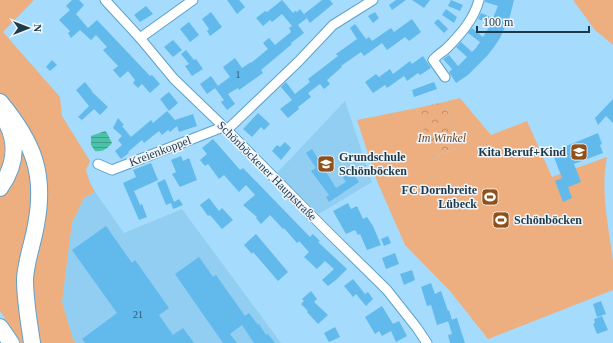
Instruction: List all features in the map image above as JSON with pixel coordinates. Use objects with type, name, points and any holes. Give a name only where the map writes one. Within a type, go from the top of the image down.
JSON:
[{"type":"highway","points":[[0,102],[13,117],[24,135],[32,153],[39,176],[40,202],[25,278],[27,314],[32,343]]},
{"type":"highway","points":[[0,112],[10,128],[14,140],[12,167],[6,180],[0,188]]},
{"type":"highway","points":[[0,327],[10,343]]},
{"type":"street","name":"Schönböckener Hauptstraße","points":[[105,0],[140,38],[174,79],[387,290],[418,328],[427,343]]},
{"type":"street","points":[[140,38],[193,0]]},
{"type":"street","points":[[225,128],[280,79],[332,25],[373,0]]},
{"type":"street","points":[[445,77],[434,60],[438,53],[445,50],[462,33],[477,7],[479,0]]},
{"type":"street","name":"Kreienkoppel","points":[[98,164],[112,170],[225,128]]},
{"type":"shaded area","name":"Grundschule Schönböcken","points":[[345,101],[372,182],[319,214],[277,173]]},
{"type":"shaded area","points":[[105,131],[112,143],[105,150],[95,151],[91,145],[91,136]]},
{"type":"shaded area","points":[[95,192],[124,233],[182,209],[281,343],[76,343],[73,339],[62,302],[72,223],[84,198]]},
{"type":"green space","points":[[0,0],[34,0],[3,32],[60,97],[62,116],[90,161],[86,170],[90,183],[95,192],[84,198],[72,223],[62,302],[73,339],[76,343],[21,343],[0,311]]},
{"type":"green space","points":[[573,0],[613,0],[613,45],[595,30]]},
{"type":"green space","name":"Schönböcken","points":[[460,98],[491,135],[527,121],[552,177],[607,157],[604,183],[607,223],[613,262],[613,290],[488,339],[450,291],[405,245],[377,181],[357,120],[417,108],[433,157],[461,147],[444,102]]},
{"type":"green space","name":"Im Winkel","points":[[444,102],[461,147],[432,157],[417,108]]},
{"type":"building","points":[[72,0],[79,0],[84,5],[76,14],[88,28],[97,20],[150,76],[152,75],[160,84],[150,93],[142,84],[138,88],[133,83],[135,80],[128,71],[120,78],[113,70],[118,66],[103,50],[107,47],[96,35],[91,40],[80,30],[71,38],[68,33],[70,31],[59,20],[70,10],[66,6]]},
{"type":"building","points":[[227,0],[239,0],[245,7],[237,14]]},
{"type":"building","points":[[282,0],[293,13],[300,9],[307,18],[298,25],[304,33],[261,70],[263,73],[239,90],[238,88],[228,94],[235,104],[227,110],[221,102],[224,100],[215,88],[230,77],[223,67],[235,58],[242,68],[251,63],[268,49],[263,43],[269,38],[275,45],[291,32],[289,28],[292,26],[282,14],[272,22],[270,20],[263,26],[256,18],[265,11],[267,12]]},
{"type":"building","points":[[322,0],[330,0],[333,4],[310,23],[304,14]]},
{"type":"building","points":[[396,0],[406,0],[392,10],[389,5]]},
{"type":"building","points":[[412,0],[430,0],[424,8]]},
{"type":"building","points":[[451,0],[463,5],[460,11],[448,6]]},
{"type":"building","points":[[485,0],[514,0],[510,16],[500,38],[494,47],[468,75],[456,83],[449,72],[452,69],[443,59],[449,55],[458,66],[467,57],[456,47],[461,42],[472,52],[476,48],[480,42],[468,33],[472,28],[483,37],[491,24],[478,19],[481,13],[493,18],[498,6],[485,2]]},
{"type":"building","points":[[146,6],[153,14],[140,22],[134,15]]},
{"type":"building","points":[[446,9],[457,17],[454,23],[442,15]]},
{"type":"building","points":[[211,12],[222,27],[210,36],[207,31],[209,29],[202,19]]},
{"type":"building","points":[[375,12],[379,18],[373,23],[368,16]]},
{"type":"building","points":[[412,19],[421,32],[409,41],[405,37],[387,50],[382,43],[364,56],[361,52],[341,66],[342,67],[327,80],[330,84],[324,89],[320,84],[308,93],[311,97],[298,107],[299,109],[288,118],[280,109],[292,100],[281,87],[286,82],[295,94],[310,82],[308,79],[338,56],[336,54],[357,39],[350,28],[355,24],[366,39],[369,37],[372,41],[391,28],[394,32]]},
{"type":"building","points":[[438,19],[448,29],[444,33],[434,23]]},
{"type":"building","points":[[189,22],[199,35],[190,42],[180,29]]},
{"type":"building","points":[[173,40],[182,50],[173,57],[164,47]]},
{"type":"building","points":[[186,50],[194,60],[196,59],[203,69],[192,76],[185,66],[189,64],[181,54]]},
{"type":"building","points":[[423,56],[431,68],[420,75],[418,73],[407,81],[404,76],[387,88],[385,85],[373,93],[365,82],[376,74],[379,77],[390,69],[393,74],[410,61],[412,64]]},
{"type":"building","points":[[52,60],[57,65],[50,71],[46,67]]},
{"type":"building","points":[[211,76],[218,86],[207,94],[200,84]]},
{"type":"building","points":[[85,82],[92,92],[108,107],[100,115],[94,109],[82,120],[78,117],[89,106],[76,90]]},
{"type":"building","points":[[434,82],[437,89],[414,97],[412,90]]},
{"type":"building","points":[[169,92],[178,103],[169,111],[160,99]]},
{"type":"building","points":[[613,99],[613,123],[606,116],[598,125],[595,118]]},
{"type":"building","points":[[167,111],[175,120],[193,114],[197,126],[179,132],[177,126],[170,132],[168,130],[162,135],[159,131],[144,143],[142,140],[121,159],[115,151],[122,145],[118,140],[122,136],[113,128],[118,118],[124,125],[122,126],[131,137],[151,120],[153,123]]},
{"type":"building","points":[[258,113],[270,124],[264,130],[261,127],[252,137],[243,129]]},
{"type":"building","points":[[598,133],[602,144],[600,145],[603,153],[574,164],[581,182],[568,187],[572,198],[563,202],[555,181],[562,178],[552,152]]},
{"type":"building","points":[[213,139],[240,170],[243,168],[310,237],[313,234],[320,241],[318,242],[347,269],[336,280],[328,286],[322,280],[334,269],[325,261],[317,269],[304,257],[309,252],[299,241],[297,243],[270,215],[261,224],[256,218],[257,217],[243,205],[255,195],[246,185],[239,192],[224,175],[219,179],[208,164],[205,166],[200,160],[207,154],[202,148]]},
{"type":"building","points":[[285,142],[291,148],[281,160],[272,151],[277,145],[280,147]]},
{"type":"building","points":[[312,149],[336,188],[346,182],[341,174],[349,168],[359,182],[329,202],[326,197],[329,195],[311,171],[316,168],[306,153]]},
{"type":"building","points":[[181,156],[183,161],[189,158],[197,180],[180,187],[172,174],[176,172],[171,160]]},
{"type":"building","points":[[151,163],[158,180],[134,191],[140,205],[142,204],[147,217],[139,220],[123,183],[136,177],[133,170]]},
{"type":"building","points":[[165,179],[174,202],[179,199],[183,205],[173,209],[171,203],[166,205],[157,183]]},
{"type":"building","points":[[209,198],[219,211],[222,208],[233,220],[222,229],[210,215],[208,216],[200,205]]},
{"type":"building","points":[[348,203],[351,209],[357,206],[363,219],[367,217],[373,226],[381,245],[367,250],[360,234],[358,235],[355,230],[346,234],[333,211]]},
{"type":"building","points":[[106,226],[132,263],[135,260],[169,308],[159,315],[173,335],[183,328],[194,343],[85,343],[82,339],[117,313],[72,250]]},
{"type":"building","points":[[256,234],[288,272],[278,281],[253,252],[252,254],[244,245]]},
{"type":"building","points":[[388,236],[391,243],[384,246],[381,239]]},
{"type":"building","points":[[395,253],[399,264],[386,269],[382,258]]},
{"type":"building","points":[[199,257],[213,277],[216,275],[245,316],[249,313],[266,335],[268,334],[275,343],[254,343],[242,325],[230,334],[237,343],[223,343],[175,274]]},
{"type":"building","points":[[412,270],[415,280],[404,285],[400,274]]},
{"type":"building","points":[[353,279],[365,294],[368,292],[373,299],[366,306],[356,294],[353,297],[344,286]]},
{"type":"building","points":[[431,283],[435,294],[441,291],[452,320],[437,325],[431,305],[427,306],[421,287]]},
{"type":"building","points":[[311,291],[317,299],[314,302],[328,315],[318,324],[301,304],[304,301],[302,299]]},
{"type":"building","points":[[601,301],[606,314],[597,317],[593,304]]},
{"type":"building","points":[[382,306],[393,324],[399,321],[407,336],[396,342],[391,331],[382,336],[379,331],[375,334],[365,317]]},
{"type":"building","points":[[602,316],[608,330],[597,334],[593,324],[595,323],[594,319]]},
{"type":"building","points":[[457,318],[465,343],[450,343],[448,335],[452,334],[448,321]]},
{"type":"building","points":[[335,327],[340,337],[329,342],[324,333]]},
{"type":"place","name":"Kita Beruf+Kind","points":[[579,152]]},
{"type":"place","name":"Grundschule Schönböcken","points":[[326,164]]},
{"type":"place","name":"FC Dornbreite Lübeck","points":[[490,197]]},
{"type":"place","name":"Schönböcken","points":[[501,220]]}]
